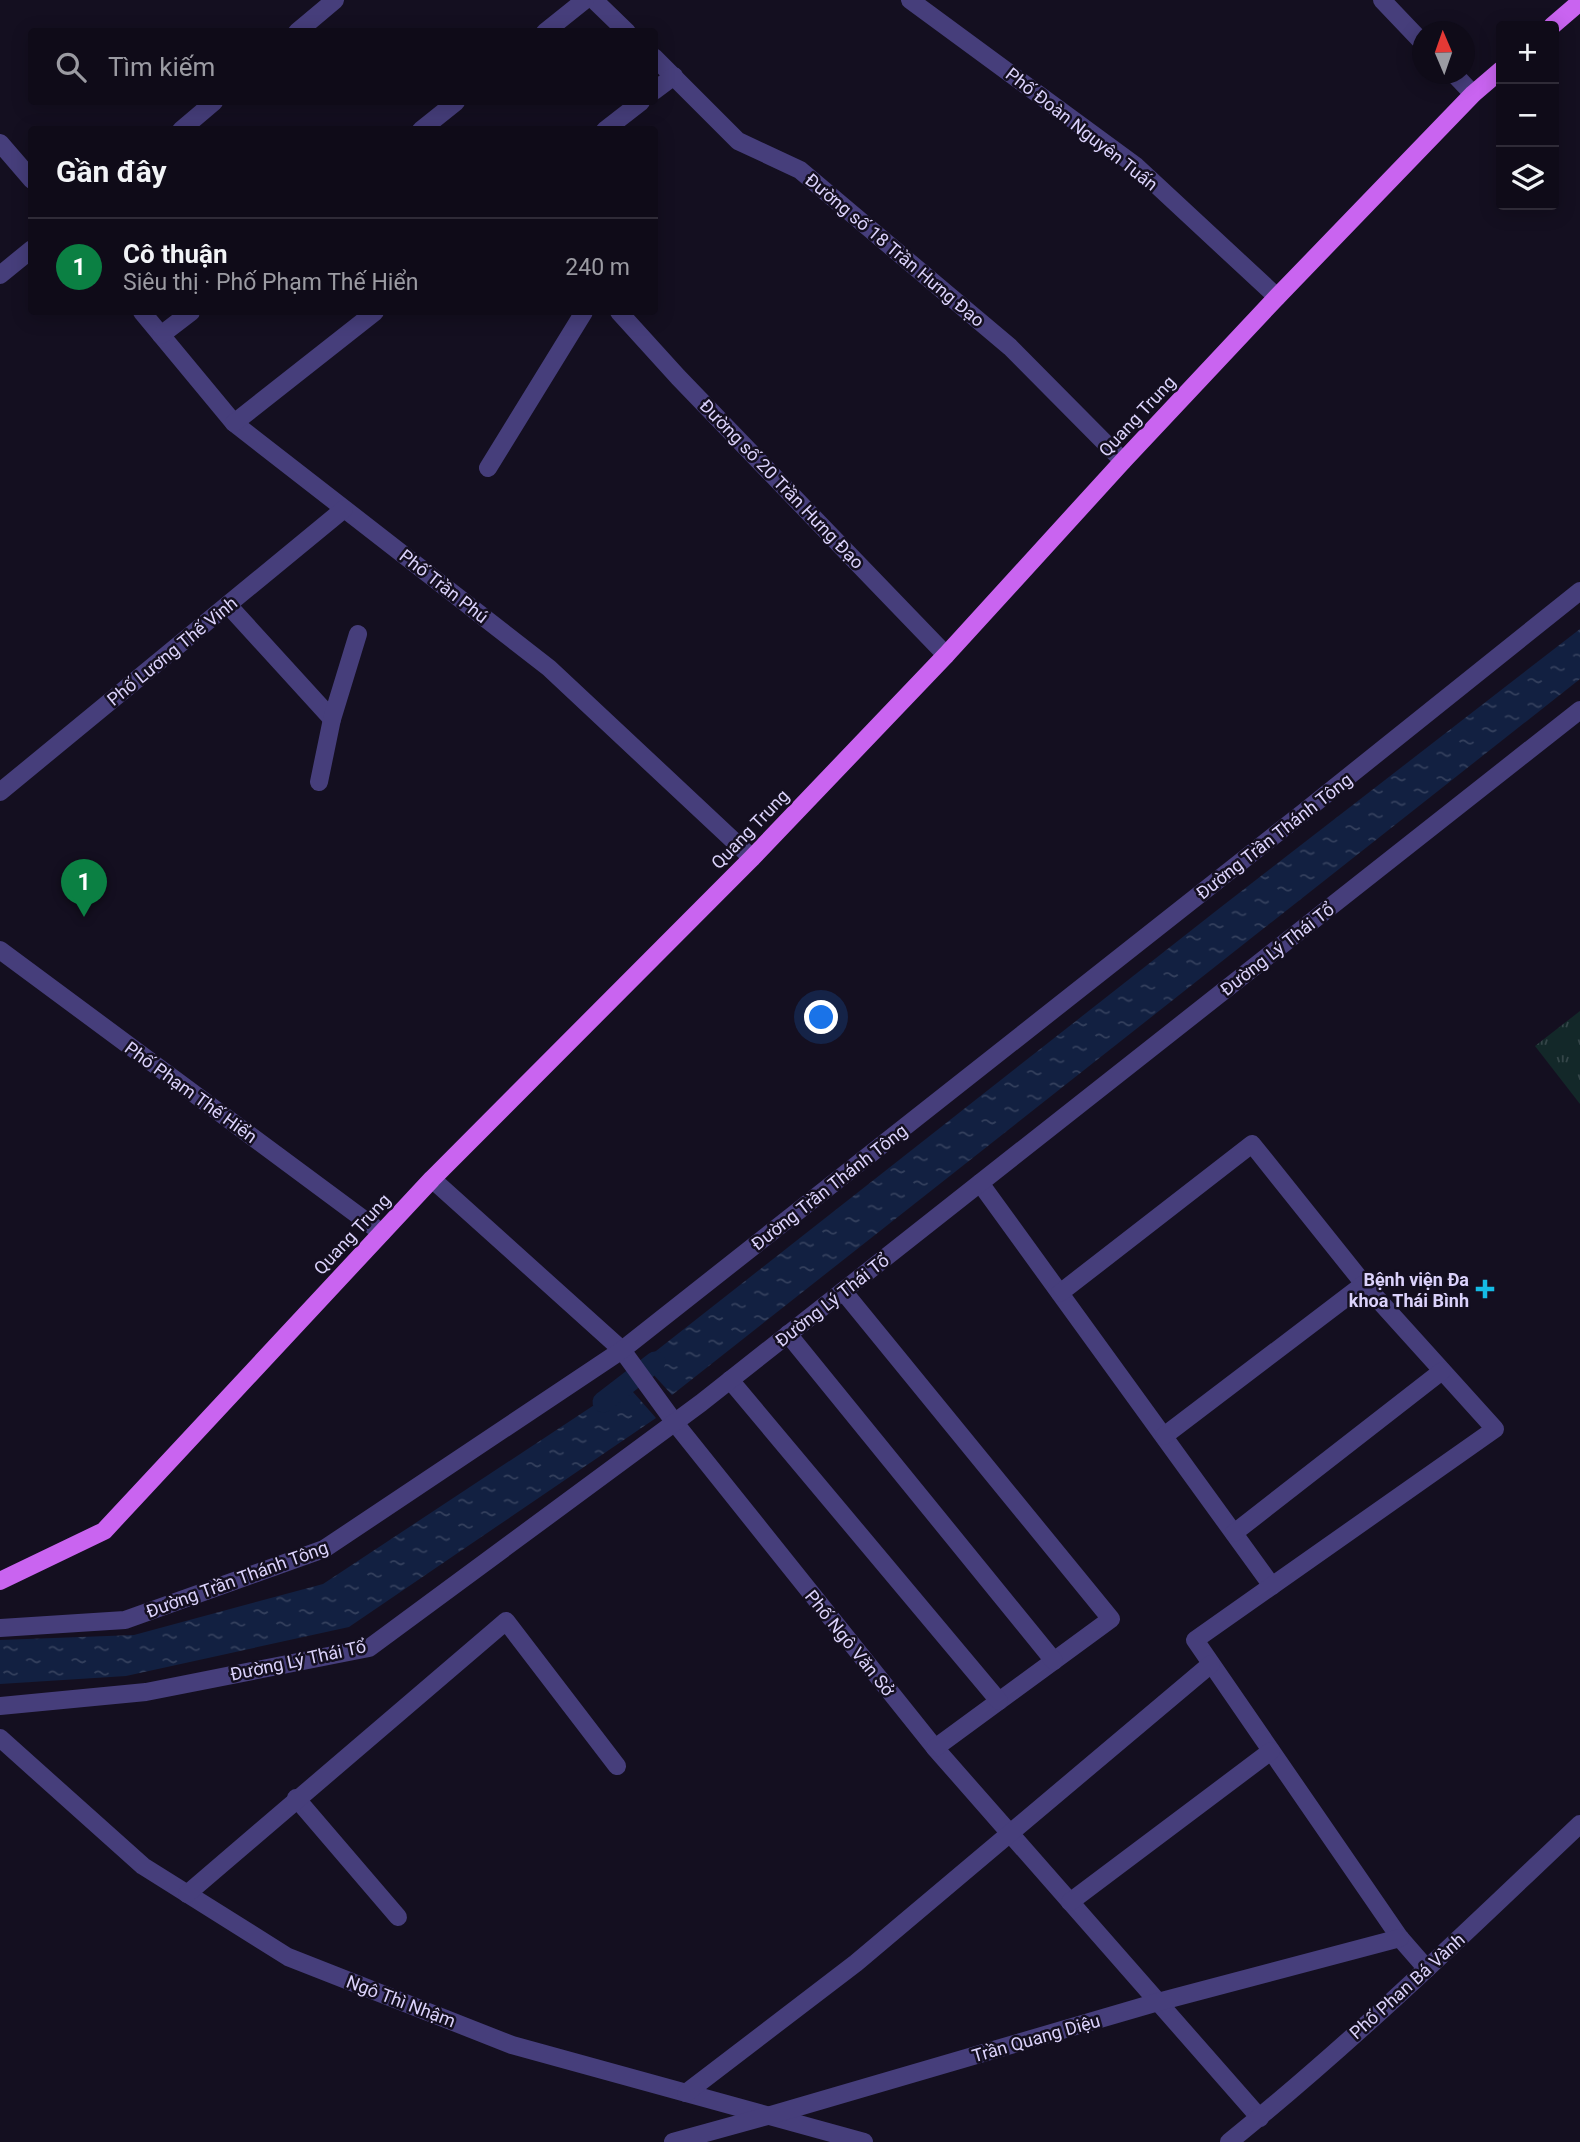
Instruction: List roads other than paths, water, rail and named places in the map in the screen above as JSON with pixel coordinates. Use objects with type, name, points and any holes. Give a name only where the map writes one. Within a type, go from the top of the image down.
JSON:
[{"type":"main road","points":[[1558,21],[1580,2]]},
{"type":"main road","name":"Quang Trung","points":[[0,1581],[104,1531],[432,1179],[752,858],[946,655],[1277,297],[1473,94],[1496,74]]},
{"type":"street","points":[[303,28],[335,0]]},
{"type":"street","points":[[550,28],[585,0]]},
{"type":"street","points":[[594,0],[623,28]]},
{"type":"street","name":"Phố Đoàn Nguyên Tuấn","points":[[910,0],[1136,166],[1277,297]]},
{"type":"street","points":[[1382,0],[1412,31]]},
{"type":"street","name":"Đường số 18 Trần Hưng Đạo","points":[[658,61],[738,141],[800,170],[1010,347],[1123,461]]},
{"type":"street","points":[[658,88],[674,76]]},
{"type":"street","points":[[1464,84],[1473,94]]},
{"type":"street","points":[[186,126],[210,105]]},
{"type":"street","points":[[426,126],[453,105]]},
{"type":"street","points":[[611,126],[637,105]]},
{"type":"street","points":[[0,143],[28,175]]},
{"type":"street","points":[[0,275],[28,252]]},
{"type":"street","name":"Phố Trần Phú","points":[[144,315],[234,423],[549,668],[752,858]]},
{"type":"street","points":[[161,335],[187,315]]},
{"type":"street","points":[[234,423],[371,315]]},
{"type":"street","points":[[488,468],[582,315]]},
{"type":"street","name":"Đường số 20 Trần Hưng Đạo","points":[[622,315],[946,655]]},
{"type":"street","name":"Phố Lương Thế Vinh","points":[[0,792],[344,509]]},
{"type":"street","name":"Đường Trần Thánh Tông","points":[[0,1628],[125,1620],[324,1549],[626,1356],[1580,591]]},
{"type":"street","points":[[228,605],[332,719]]},
{"type":"street","points":[[319,782],[332,719],[358,634]]},
{"type":"street","name":"Đường Lý Thái Tổ","points":[[0,1706],[146,1692],[369,1647],[675,1423],[1580,710]]},
{"type":"street","name":"Phố Phạm Thế Hiển","points":[[0,950],[382,1233]]},
{"type":"street","points":[[1060,1293],[1252,1144],[1364,1284],[1495,1429],[1195,1640],[1400,1938],[1427,1969]]},
{"type":"street","name":"Phố Ngô Văn Sở","points":[[432,1179],[626,1356],[675,1423],[935,1748],[1260,2118]]},
{"type":"street","points":[[980,1182],[1272,1586]]},
{"type":"street","points":[[1164,1436],[1364,1284]]},
{"type":"street","points":[[843,1291],[1111,1619],[935,1748]]},
{"type":"street","points":[[788,1334],[1055,1661]]},
{"type":"street","points":[[1234,1533],[1442,1371]]},
{"type":"street","points":[[730,1380],[999,1701]]},
{"type":"street","points":[[187,1894],[506,1621],[617,1766]]},
{"type":"street","points":[[686,2092],[856,1963],[1210,1664]]},
{"type":"street","name":"Ngô Thì Nhậm","points":[[0,1738],[143,1866],[288,1957],[512,2045],[864,2142]]},
{"type":"street","points":[[1070,1902],[1271,1751]]},
{"type":"street","points":[[296,1798],[398,1917]]},
{"type":"street","name":"Phố Phan Bá Vành","points":[[1229,2142],[1260,2118],[1427,1969],[1580,1824]]},
{"type":"street","name":"Trần Quang Diệu","points":[[673,2142],[1158,2002],[1400,1938]]},
{"type":"water","points":[[1580,629],[1580,679],[672,1395],[642,1362],[1221,907]]},
{"type":"water","points":[[626,1384],[656,1418],[349,1627],[126,1676],[0,1684],[0,1640],[134,1635],[323,1584]]},
{"type":"waterway","points":[[603,1402],[655,1362]]},
{"type":"place","name":"Cô thuận","points":[[84,917]]},
{"type":"place","name":"Bệnh viện Đa khoa Thái Bình","points":[[1485,1289]]}]
